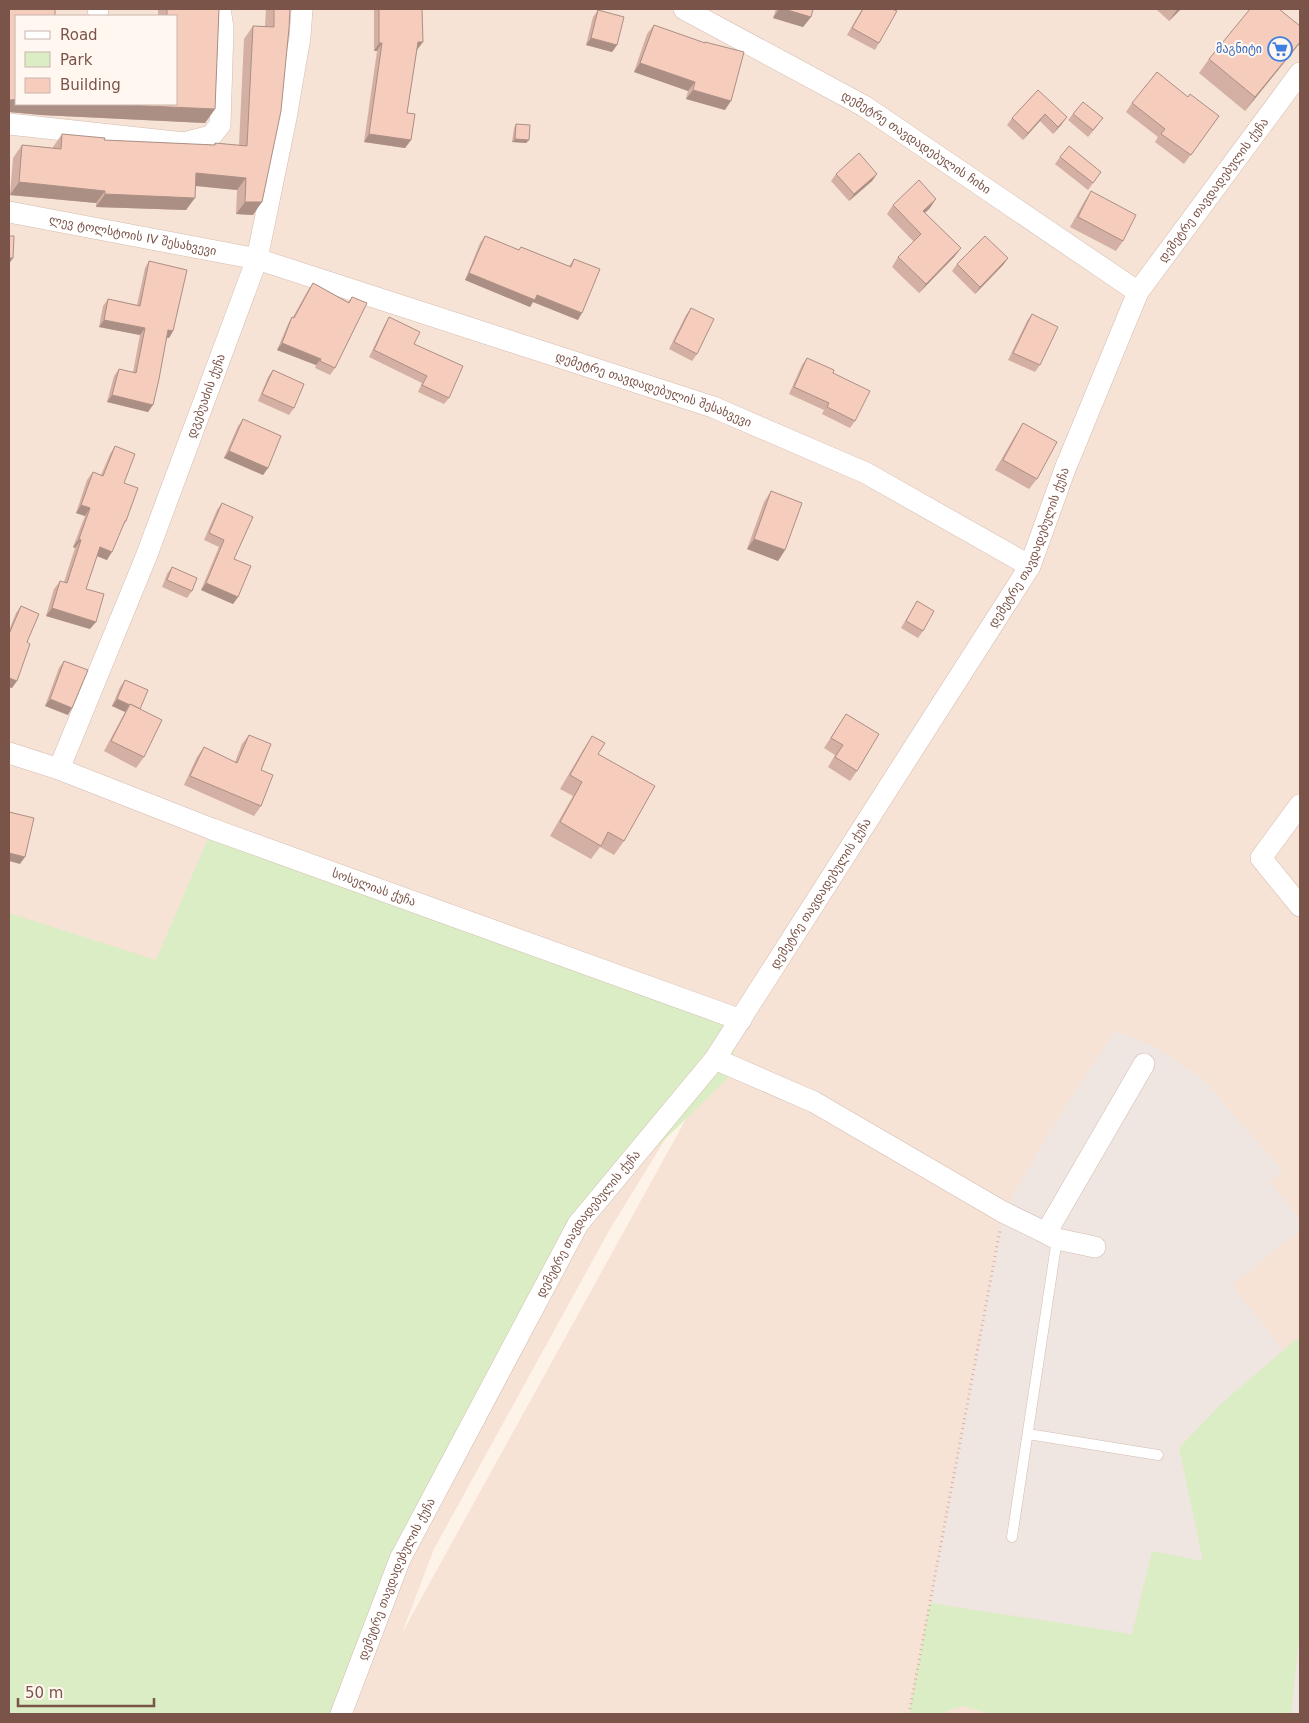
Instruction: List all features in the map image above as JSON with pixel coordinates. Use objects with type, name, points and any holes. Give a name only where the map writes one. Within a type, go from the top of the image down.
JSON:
[{"type":"street","points":[[9,124],[184,143],[210,136],[220,124],[224,28],[220,9]]},
{"type":"street","name":"დგებუაძის ქუჩა","points":[[59,769],[146,557],[257,259],[286,118],[300,37],[302,9]]},
{"type":"street","name":"დემეტრე თავდადებულის ჩიხი","points":[[684,9],[864,106],[1138,292]]},
{"type":"street","name":"დემეტრე თავდადებულის ქუჩა","points":[[341,1714],[400,1559],[578,1224],[715,1059],[1030,566],[1065,469],[1138,292],[1300,73]]},
{"type":"street","name":"ლევ ტოლსტოის IV შესახვევი","points":[[9,212],[257,259]]},
{"type":"street","name":"დემეტრე თავდადებულის შესახვევი","points":[[257,259],[713,407],[866,473],[1030,566]]},
{"type":"street","name":"სოსელიას ქუჩა","points":[[9,753],[59,769],[230,835],[740,1020]]},
{"type":"street","points":[[1300,805],[1261,858],[1300,906]]},
{"type":"street","points":[[715,1059],[814,1102],[1003,1212],[1052,1236],[1096,1247]]},
{"type":"street","points":[[1052,1236],[1144,1064]]},
{"type":"lane","points":[[1012,1537],[1028,1434],[1052,1236]]},
{"type":"lane","points":[[1028,1434],[1158,1455]]},
{"type":"path","points":[[909,1714],[1003,1212]]},
{"type":"shaded area","points":[[9,9],[1300,9],[1300,1714],[9,1714]],"holes":[[[714,1060],[718,1061],[402,1633],[434,1549],[610,1229]]]},
{"type":"shaded area","points":[[1115,1030],[1158,1049],[1201,1077],[1283,1171],[1270,1181],[1300,1220],[1300,1231],[1232,1285],[1283,1350],[1221,1404],[1179,1448],[1203,1562],[1152,1551],[1132,1634],[930,1603],[1003,1212],[1050,1131]]},
{"type":"shaded area","points":[[1300,1630],[1300,1714],[1291,1714]]},
{"type":"green space","points":[[212,829],[741,1020],[730,1076],[578,1224],[400,1559],[341,1714],[9,1714],[9,913],[156,960]]},
{"type":"green space","points":[[1300,1336],[1300,1630],[1291,1714],[991,1714],[963,1706],[947,1711],[945,1714],[909,1714],[930,1603],[1132,1634],[1152,1551],[1203,1561],[1179,1448],[1221,1404]]},
{"type":"building","points":[[9,9],[55,9],[55,15],[15,15],[15,99],[9,100]]},
{"type":"building","points":[[167,9],[219,9],[215,109],[125,105],[178,105],[178,15],[167,15]]},
{"type":"building","points":[[274,9],[290,9],[289,28],[281,111],[262,202],[245,202],[246,178],[196,173],[195,198],[105,194],[105,191],[19,182],[22,145],[61,149],[62,134],[105,138],[104,140],[215,145],[215,143],[247,146],[253,26],[274,27]]},
{"type":"building","points":[[379,9],[422,9],[423,42],[418,42],[407,113],[415,114],[411,140],[369,134],[382,43],[379,43]]},
{"type":"building","points":[[784,9],[813,9],[811,17]]},
{"type":"building","points":[[863,9],[892,9],[897,11],[879,43],[852,28]]},
{"type":"building","points":[[1250,9],[1279,9],[1300,26],[1300,42],[1255,97],[1209,59]]},
{"type":"building","points":[[598,10],[624,17],[617,45],[591,38]]},
{"type":"building","points":[[654,25],[705,43],[744,52],[731,101],[693,90],[695,82],[640,63]]},
{"type":"building","points":[[1157,72],[1188,97],[1190,94],[1219,116],[1191,155],[1161,134],[1165,129],[1132,103]]},
{"type":"building","points":[[1038,90],[1067,117],[1058,127],[1045,114],[1028,133],[1012,118]]},
{"type":"building","points":[[1083,102],[1103,118],[1093,130],[1073,114]]},
{"type":"building","points":[[516,124],[530,125],[529,140],[515,139]]},
{"type":"building","points":[[1069,146],[1101,172],[1093,183],[1060,157]]},
{"type":"building","points":[[859,153],[877,174],[854,194],[836,174]]},
{"type":"building","points":[[919,180],[936,199],[923,211],[961,248],[926,284],[898,257],[921,234],[893,205]]},
{"type":"building","points":[[1091,191],[1136,215],[1123,241],[1078,217]]},
{"type":"building","points":[[9,236],[14,236],[13,258],[9,258]]},
{"type":"building","points":[[485,236],[519,250],[521,247],[571,267],[574,259],[600,269],[582,313],[537,295],[535,300],[469,273]]},
{"type":"building","points":[[985,236],[1008,258],[980,287],[957,264]]},
{"type":"building","points":[[149,261],[187,270],[173,331],[168,330],[153,405],[112,395],[119,369],[136,373],[145,328],[104,320],[108,299],[140,306]]},
{"type":"building","points":[[313,283],[349,303],[352,297],[367,303],[335,368],[320,361],[321,359],[282,343],[292,317],[294,318]]},
{"type":"building","points":[[691,308],[714,319],[697,354],[674,342]]},
{"type":"building","points":[[1032,314],[1058,327],[1040,365],[1013,353]]},
{"type":"building","points":[[389,317],[420,332],[414,344],[463,366],[449,398],[422,385],[427,376],[374,350]]},
{"type":"building","points":[[807,358],[834,370],[833,373],[870,391],[855,421],[827,407],[829,403],[794,387]]},
{"type":"building","points":[[273,370],[304,384],[294,408],[262,394]]},
{"type":"building","points":[[243,419],[281,436],[268,468],[229,451]]},
{"type":"building","points":[[1023,423],[1057,442],[1037,479],[1003,460]]},
{"type":"building","points":[[115,446],[135,454],[124,483],[138,488],[112,552],[100,547],[86,589],[104,594],[96,622],[52,608],[60,581],[67,583],[81,540],[79,539],[90,508],[81,505],[93,472],[103,476]]},
{"type":"building","points":[[771,491],[802,503],[785,550],[754,539]]},
{"type":"building","points":[[222,503],[253,517],[234,559],[251,566],[238,597],[206,583],[224,540],[209,533]]},
{"type":"building","points":[[172,567],[197,578],[192,591],[167,580]]},
{"type":"building","points":[[917,601],[934,611],[923,631],[906,621]]},
{"type":"building","points":[[21,606],[39,614],[27,642],[30,644],[17,681],[9,678],[9,634]]},
{"type":"building","points":[[64,661],[88,670],[72,708],[50,699]]},
{"type":"building","points":[[125,680],[148,690],[140,709],[117,699]]},
{"type":"building","points":[[130,704],[162,720],[144,757],[111,741]]},
{"type":"building","points":[[846,714],[879,734],[857,771],[835,757],[843,745],[831,738]]},
{"type":"building","points":[[249,735],[271,744],[261,770],[273,775],[261,806],[190,776],[204,747],[237,763]]},
{"type":"building","points":[[592,736],[605,743],[598,754],[655,786],[624,841],[608,832],[601,846],[560,822],[582,782],[570,775]]},
{"type":"building","points":[[9,812],[34,818],[25,857],[9,853]]},
{"type":"place","name":"მაგნიტი","points":[[1280,49]]}]
